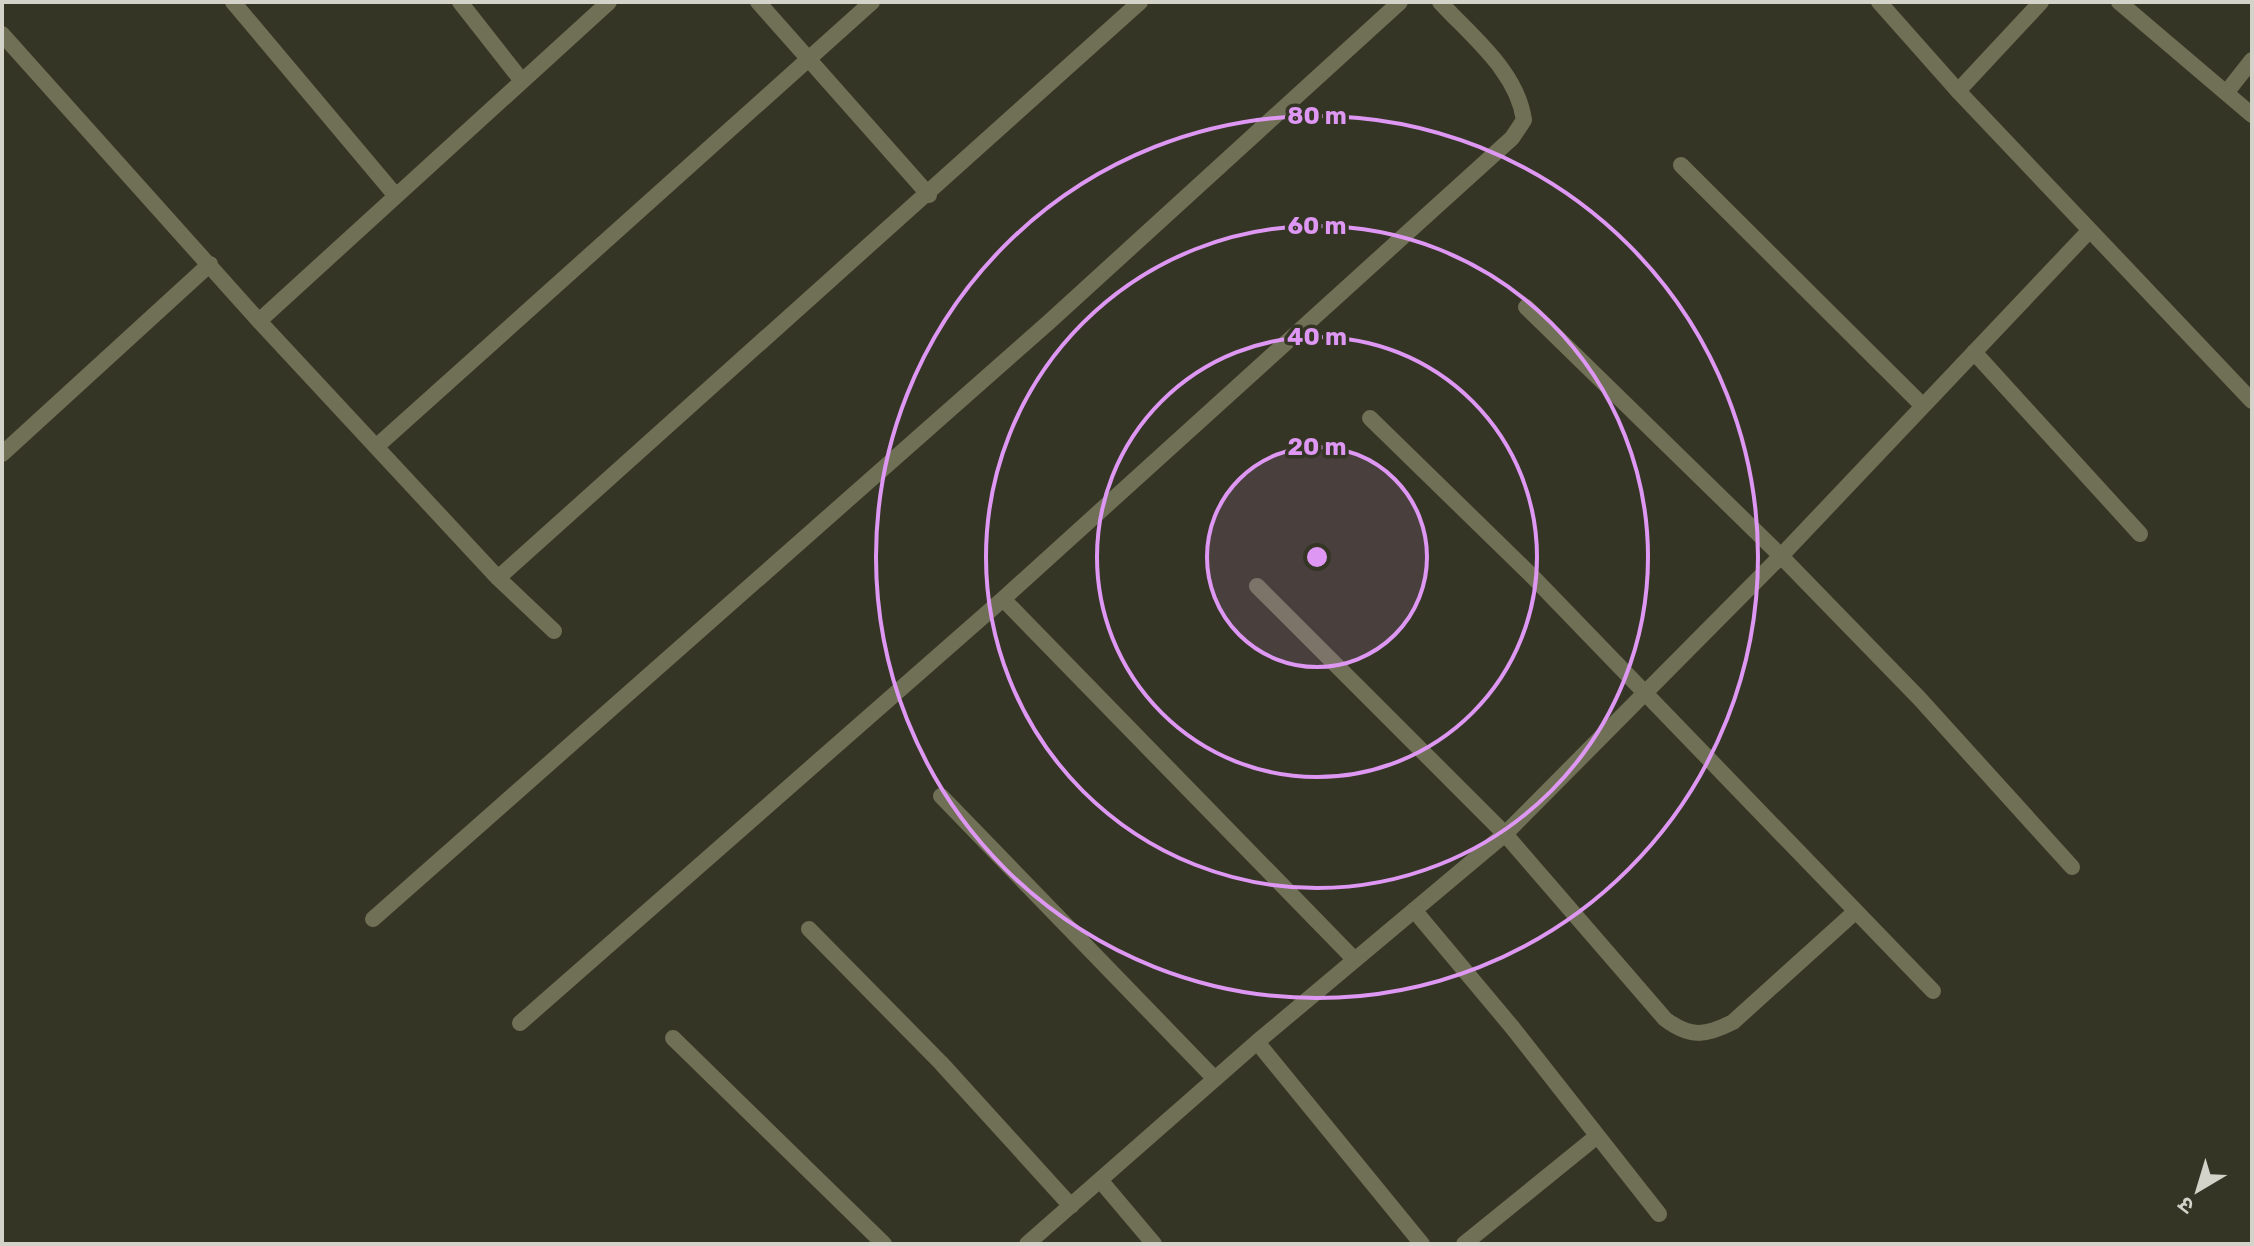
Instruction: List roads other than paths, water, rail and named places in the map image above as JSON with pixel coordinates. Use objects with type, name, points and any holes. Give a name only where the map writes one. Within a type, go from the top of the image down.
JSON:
[{"type":"street","points":[[233,2],[396,196]]},
{"type":"street","points":[[460,2],[522,81]]},
{"type":"street","points":[[259,321],[609,2]]},
{"type":"street","points":[[758,2],[929,195]]},
{"type":"street","points":[[377,446],[872,2]]},
{"type":"street","points":[[498,578],[929,195],[1140,2]]},
{"type":"street","points":[[373,919],[1049,322],[1400,2]]},
{"type":"street","points":[[520,1023],[1003,599],[1512,138],[1524,120],[1521,98],[1508,76],[1440,2]]},
{"type":"street","points":[[1879,2],[1958,91],[2252,401]]},
{"type":"street","points":[[1958,91],[2041,2]]},
{"type":"street","points":[[2119,2],[2252,115]]},
{"type":"street","points":[[2,34],[259,321],[498,578],[554,631]]},
{"type":"street","points":[[2226,93],[2252,60]]},
{"type":"street","points":[[1681,165],[1923,406]]},
{"type":"street","points":[[1027,1244],[1257,1042],[1505,834],[1781,556],[2090,230]]},
{"type":"street","points":[[2,454],[210,264]]},
{"type":"street","points":[[1526,307],[1781,556],[1919,698],[2072,867]]},
{"type":"street","points":[[1974,352],[2140,534]]},
{"type":"street","points":[[1370,418],[1533,577],[1933,991]]},
{"type":"street","points":[[1257,586],[1505,834],[1665,1019],[1684,1033],[1710,1034],[1733,1022],[1856,911]]},
{"type":"street","points":[[1003,599],[1355,960]]},
{"type":"street","points":[[941,796],[1215,1079]]},
{"type":"street","points":[[1414,910],[1512,1027],[1659,1214]]},
{"type":"street","points":[[809,929],[941,1063],[1071,1206]]},
{"type":"street","points":[[673,1038],[884,1244]]},
{"type":"street","points":[[1257,1042],[1422,1244]]},
{"type":"street","points":[[1464,1244],[1596,1137]]},
{"type":"street","points":[[1100,1180],[1154,1244]]}]
